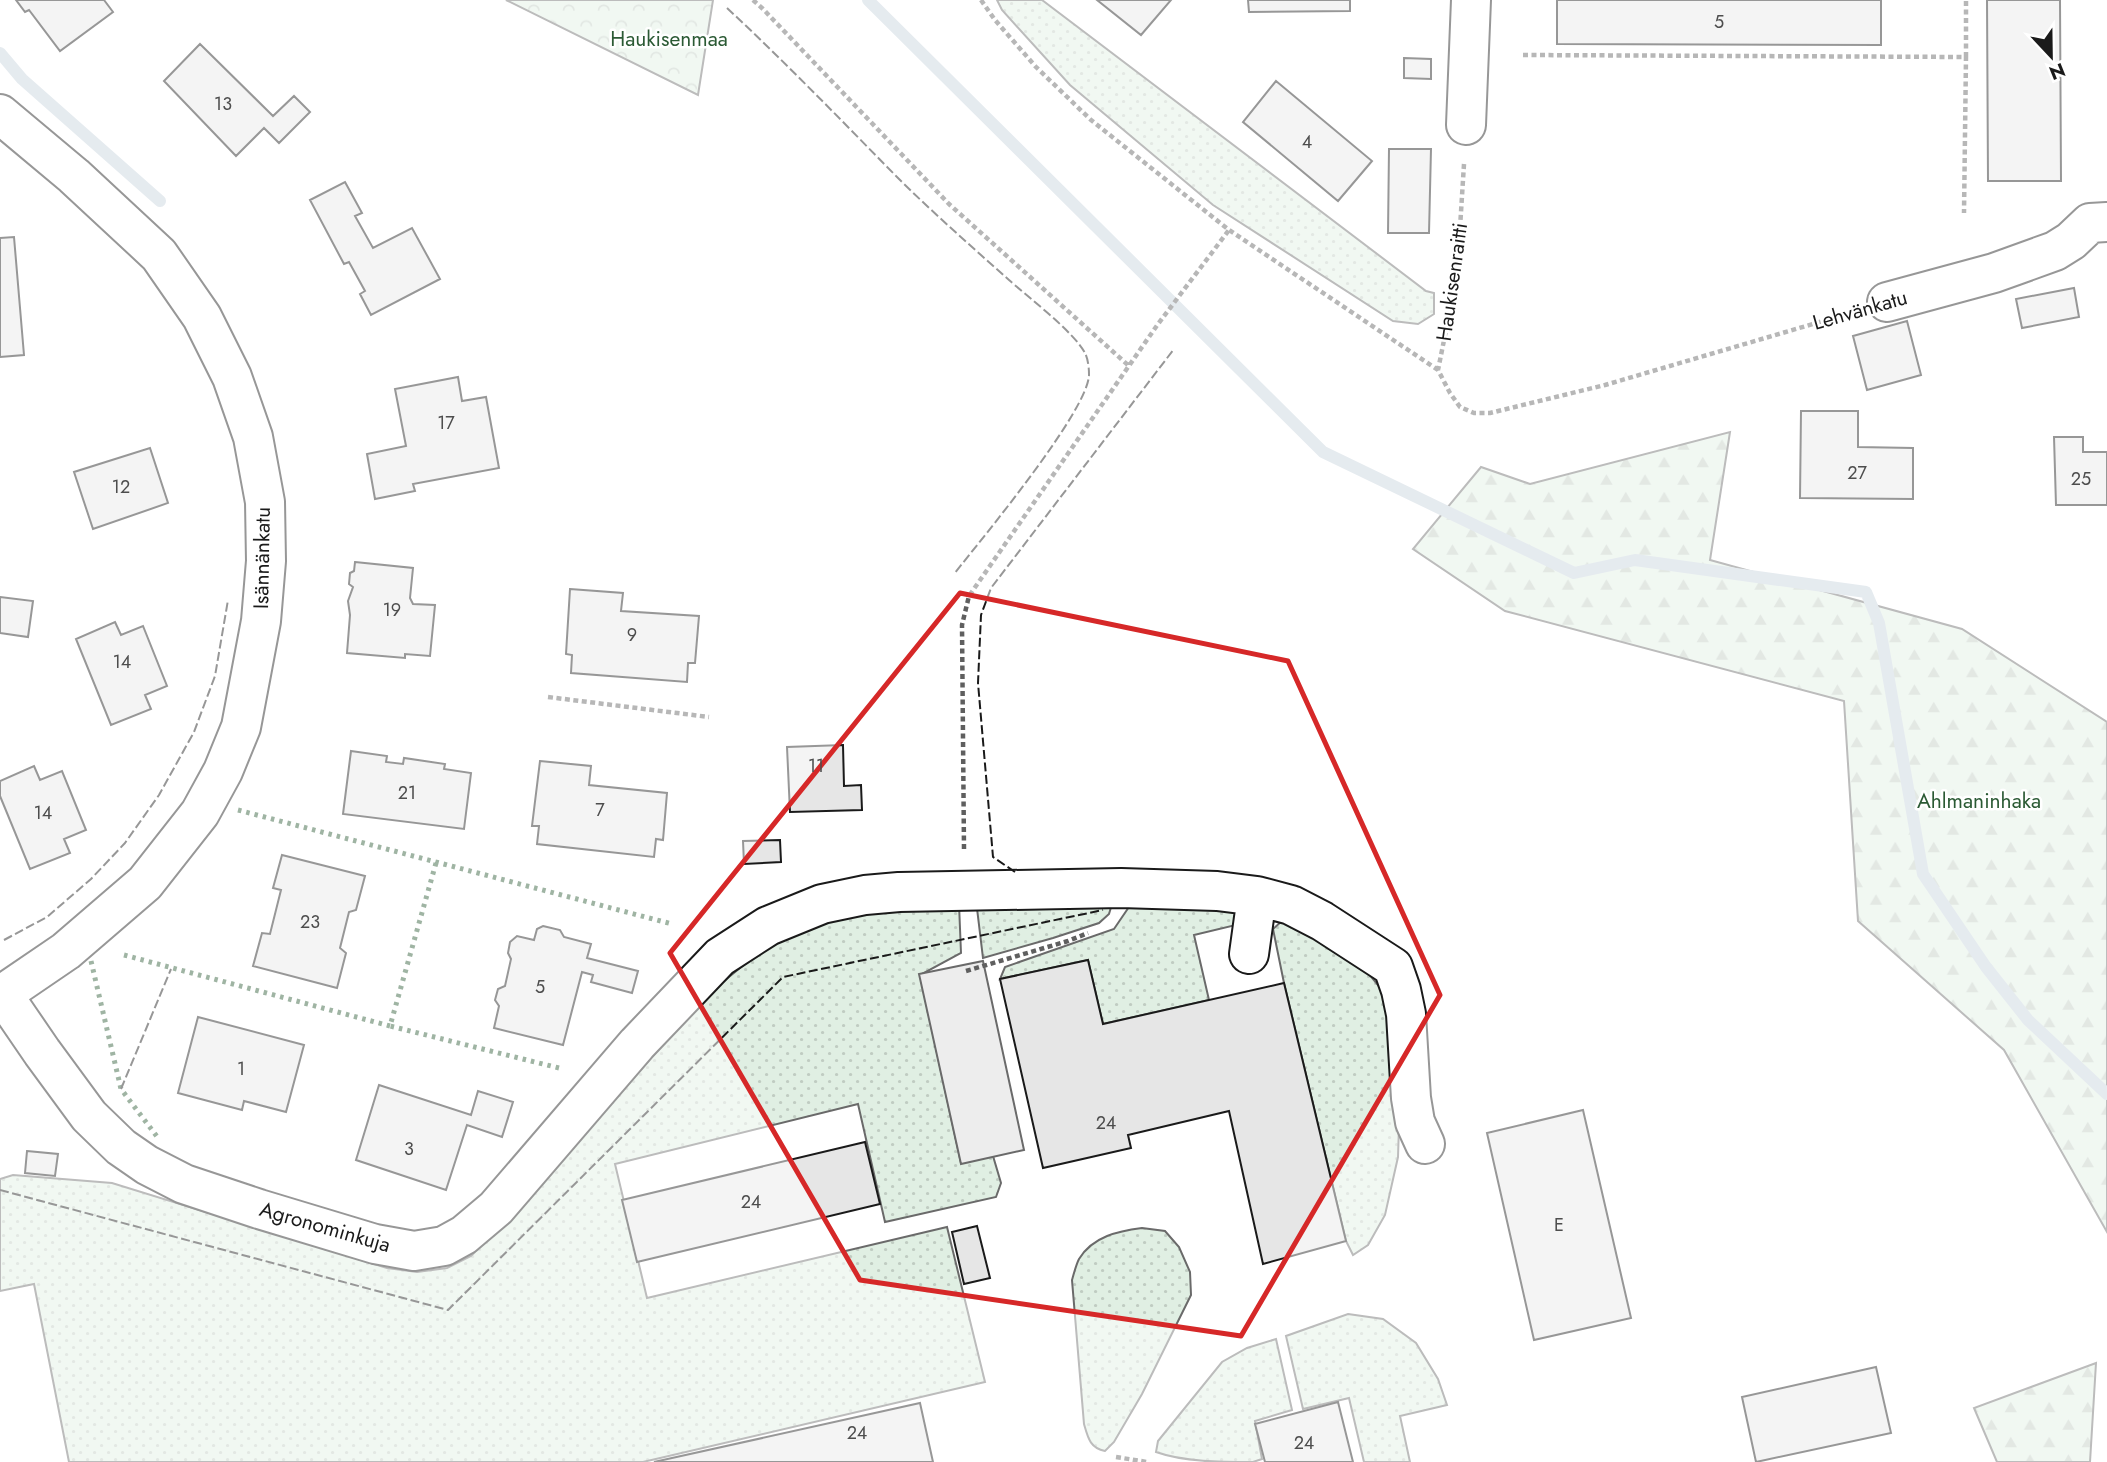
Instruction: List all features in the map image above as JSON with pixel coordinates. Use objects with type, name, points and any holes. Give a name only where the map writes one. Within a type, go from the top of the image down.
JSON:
[{"type":"street","points":[[1466,125],[1471,0]]},
{"type":"street","name":"Isännänkatu","points":[[0,114],[74,176],[159,255],[202,317],[232,377],[253,437],[265,502],[266,561],[261,621],[241,727],[223,771],[200,813],[145,883],[66,951],[1,996]]},
{"type":"street","name":"Lehvänkatu","points":[[1887,302],[1994,273],[2043,255],[2071,241],[2090,223],[2107,222]]},
{"type":"street","name":"Agronominkuja","points":[[1,996],[89,1116],[121,1147],[147,1165],[184,1184],[259,1209],[375,1244],[414,1251],[444,1246],[464,1236],[496,1208],[637,1044],[720,957],[768,926],[822,904],[866,895],[964,890],[1121,888],[1217,891],[1257,896],[1290,905],[1322,921],[1394,967],[1406,1014],[1415,1122],[1425,1144]]},
{"type":"street","points":[[1249,954],[1257,896]]},
{"type":"path","points":[[753,0],[949,204],[1129,366]]},
{"type":"path","points":[[981,0],[1037,67],[1091,120],[1228,230],[1438,370]]},
{"type":"path","points":[[1964,213],[1966,0]]},
{"type":"path","points":[[1523,55],[1966,57]]},
{"type":"path","name":"Haukisenraitti","points":[[1466,125],[1457,276],[1438,370],[1450,393],[1460,407],[1474,413],[1503,410],[1605,384]]},
{"type":"path","points":[[964,890],[962,625],[969,596],[1158,324],[1228,230]]},
{"type":"path","name":"Lehvänkatu","points":[[1605,384],[1887,302]]},
{"type":"path","points":[[548,697],[709,718]]},
{"type":"path","points":[[966,971],[1089,933]]},
{"type":"path","points":[[1116,1457],[1147,1462]]},
{"type":"highlighted area","points":[[960,593],[1288,661],[1440,995],[1241,1336],[860,1280],[670,953]]},
{"type":"green space","name":"Haukisenmaa","points":[[506,0],[713,0],[698,95]]},
{"type":"green space","points":[[997,0],[1042,0],[1426,291],[1434,293],[1434,314],[1418,324],[1393,321],[1213,205],[1070,85],[1002,10]]},
{"type":"green space","name":"Ahlmaninhaka","points":[[1730,432],[1710,560],[1962,629],[2107,722],[2107,1232],[2004,1050],[1858,921],[1844,701],[1505,611],[1413,549],[1481,467],[1530,484]]},
{"type":"green space","points":[[976,900],[1112,904],[1109,914],[1099,923],[983,958]]},
{"type":"green space","points":[[959,904],[961,953],[920,975],[961,1163],[993,1156],[1001,1183],[996,1197],[885,1222],[858,1104],[615,1164],[647,1298],[947,1227],[985,1382],[643,1462],[69,1462],[34,1284],[0,1291],[0,1179],[13,1175],[112,1183],[387,1268],[417,1272],[447,1268],[471,1256],[507,1220],[708,994],[773,941],[818,915]]},
{"type":"green space","points":[[1131,904],[1234,905],[1240,915],[1236,925],[1194,935],[1209,1000],[1103,1024],[1088,960],[1000,979],[1005,967],[1114,929]]},
{"type":"green space","points":[[1283,920],[1354,956],[1383,991],[1401,1063],[1398,1157],[1385,1215],[1368,1245],[1353,1255],[1346,1241],[1284,983],[1273,929]]},
{"type":"green space","points":[[1142,1228],[1165,1231],[1179,1247],[1190,1272],[1191,1295],[1142,1394],[1114,1442],[1105,1451],[1093,1445],[1084,1424],[1072,1280],[1079,1259],[1092,1245],[1116,1233]]},
{"type":"green space","points":[[1348,1314],[1383,1319],[1416,1343],[1438,1379],[1447,1405],[1400,1416],[1410,1462],[1364,1462],[1349,1398],[1303,1409],[1286,1336]]},
{"type":"green space","points":[[1276,1339],[1292,1410],[1255,1421],[1262,1459],[1253,1462],[1203,1461],[1156,1452],[1158,1441],[1222,1362],[1247,1348]]},
{"type":"green space","points":[[2096,1363],[2090,1462],[1997,1462],[1974,1408]]},
{"type":"shaded area","points":[[983,961],[1024,1150],[961,1164],[919,974]]},
{"type":"building","points":[[16,0],[104,0],[113,12],[60,51],[29,10],[25,12]]},
{"type":"building","points":[[1097,0],[1171,0],[1141,35]]},
{"type":"building","points":[[1248,0],[1350,0],[1350,11],[1249,12]]},
{"type":"building","points":[[1557,0],[1881,0],[1881,45],[1557,44]]},
{"type":"building","points":[[1987,0],[2060,0],[2061,181],[1988,181]]},
{"type":"building","points":[[200,44],[273,116],[294,96],[310,112],[279,143],[264,128],[236,156],[164,81]]},
{"type":"building","points":[[1404,58],[1431,59],[1431,79],[1404,78]]},
{"type":"building","points":[[1276,81],[1372,161],[1338,201],[1243,122]]},
{"type":"building","points":[[1389,149],[1431,149],[1429,233],[1388,233]]},
{"type":"building","points":[[345,182],[362,213],[355,216],[373,248],[412,228],[440,279],[371,315],[360,294],[365,291],[349,262],[344,264],[310,200]]},
{"type":"building","points":[[14,237],[24,355],[0,357],[0,238]]},
{"type":"building","points":[[2074,288],[2079,317],[2022,328],[2016,299]]},
{"type":"building","points":[[1907,321],[1921,375],[1867,390],[1853,336]]},
{"type":"building","points":[[458,377],[462,401],[486,397],[499,468],[413,484],[415,491],[375,499],[367,454],[406,446],[395,389]]},
{"type":"building","points":[[1801,411],[1858,411],[1858,447],[1913,448],[1913,499],[1800,498]]},
{"type":"building","points":[[2054,437],[2083,437],[2083,452],[2107,452],[2107,505],[2056,505]]},
{"type":"building","points":[[150,448],[168,503],[93,529],[74,472]]},
{"type":"building","points":[[355,562],[413,568],[410,598],[413,604],[435,605],[430,656],[405,654],[405,658],[347,653],[350,615],[348,601],[353,587],[349,584]]},
{"type":"building","points":[[570,589],[623,593],[621,611],[699,616],[695,663],[688,663],[687,682],[571,673],[572,655],[566,654]]},
{"type":"building","points":[[0,597],[33,601],[28,637],[0,633]]},
{"type":"building","points":[[115,622],[121,635],[143,626],[167,686],[145,695],[151,709],[111,725],[76,639]]},
{"type":"building","points":[[843,745],[844,786],[861,785],[862,810],[790,812],[787,747]]},
{"type":"building","points":[[351,751],[387,756],[386,762],[403,764],[404,758],[445,764],[444,769],[471,773],[464,829],[343,814]]},
{"type":"building","points":[[540,761],[591,766],[589,785],[667,793],[663,840],[656,839],[654,857],[537,844],[539,826],[532,826]]},
{"type":"building","points":[[34,766],[40,780],[62,771],[86,830],[64,839],[70,853],[30,869],[0,796],[0,781]]},
{"type":"building","points":[[780,840],[781,862],[744,864],[743,841]]},
{"type":"building","points":[[282,855],[365,876],[356,910],[349,912],[340,948],[346,953],[337,988],[253,966],[262,933],[270,934],[281,890],[273,888]]},
{"type":"building","points":[[543,926],[560,930],[564,937],[591,944],[587,958],[638,971],[632,993],[591,982],[593,975],[582,972],[563,1045],[494,1028],[499,1006],[495,1000],[498,989],[505,986],[511,959],[508,953],[510,942],[517,936],[534,940],[537,929]]},
{"type":"building","points":[[1088,960],[1103,1024],[1284,983],[1346,1241],[1263,1264],[1229,1111],[1128,1135],[1131,1148],[1043,1168],[1000,979]]},
{"type":"building","points":[[198,1017],[304,1045],[286,1112],[244,1101],[242,1110],[178,1093]]},
{"type":"building","points":[[379,1085],[471,1115],[478,1091],[513,1102],[502,1137],[467,1125],[446,1190],[356,1160]]},
{"type":"building","points":[[1583,1110],[1631,1318],[1534,1340],[1487,1133]]},
{"type":"building","points":[[865,1142],[880,1204],[637,1262],[622,1200]]},
{"type":"building","points":[[27,1151],[58,1154],[55,1176],[25,1173]]},
{"type":"building","points":[[977,1226],[990,1278],[964,1284],[952,1232]]},
{"type":"building","points":[[1876,1367],[1891,1433],[1756,1462],[1742,1397]]},
{"type":"building","points":[[1338,1402],[1353,1462],[1265,1462],[1255,1424]]},
{"type":"building","points":[[920,1403],[933,1462],[654,1462]]},
{"type":"waterway","points":[[868,0],[1323,452],[1574,573],[1635,560],[1866,592],[1879,623],[1923,874],[1986,967],[2028,1020],[2107,1094]]},
{"type":"waterway","points":[[0,53],[22,79],[160,201]]},
{"type":"hedge","points":[[238,810],[672,924]]},
{"type":"hedge","points":[[436,863],[390,1026],[559,1068]]},
{"type":"hedge","points":[[124,955],[390,1026]]},
{"type":"hedge","points":[[91,961],[121,1089],[158,1138]]},
{"type":"fence","points":[[727,8],[923,203],[1061,325],[1086,355],[1089,374],[1085,391],[1072,415],[1032,475],[954,574]]},
{"type":"fence","points":[[1015,872],[993,857],[978,683],[981,615],[991,588],[1174,349]]},
{"type":"fence","points":[[4,940],[47,917],[91,879],[125,843],[159,795],[194,732],[215,676],[228,600]]},
{"type":"fence","points":[[0,1190],[448,1310],[783,977],[1103,910]]},
{"type":"fence","points":[[121,1089],[171,969]]}]
